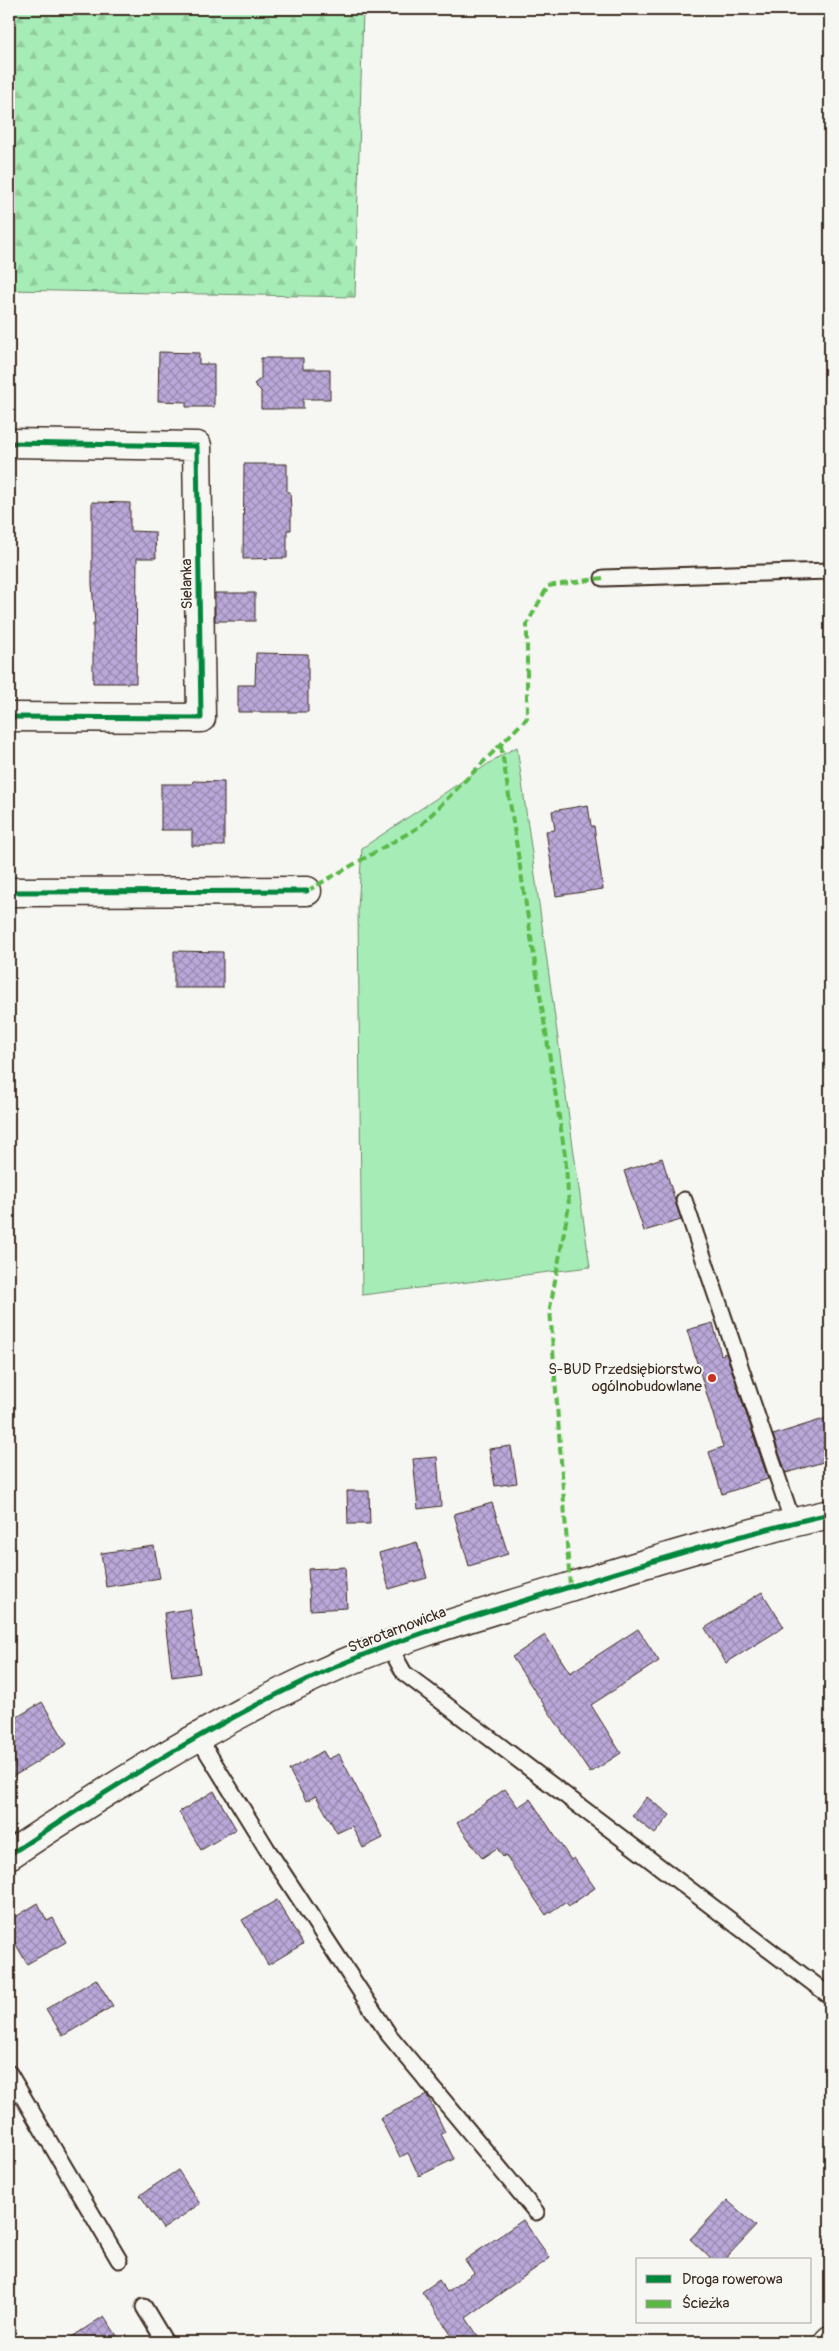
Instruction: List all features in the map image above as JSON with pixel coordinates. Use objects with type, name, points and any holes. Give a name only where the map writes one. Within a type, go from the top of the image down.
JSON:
[{"type":"street","name":"Sielanka","points":[[9,443],[197,446],[201,718],[9,717]]},
{"type":"street","points":[[9,892],[307,891]]},
{"type":"street","name":"Starotarnowicka","points":[[9,1855],[117,1784],[198,1737],[314,1676],[388,1644],[635,1567],[793,1522],[830,1514]]},
{"type":"lane","points":[[603,578],[830,571]]},
{"type":"lane","points":[[684,1200],[793,1522]]},
{"type":"lane","points":[[388,1644],[404,1673],[830,1996]]},
{"type":"lane","points":[[198,1737],[267,1849],[389,2035],[536,2212]]},
{"type":"lane","points":[[9,2073],[120,2260]]},
{"type":"lane","points":[[144,2307],[165,2342]]},
{"type":"green space","points":[[9,9],[363,9],[355,297],[9,290]]},
{"type":"green space","points":[[517,747],[590,1267],[362,1295],[358,908],[362,848],[500,756]]},
{"type":"building","points":[[159,352],[199,353],[199,364],[214,364],[214,407],[186,407],[186,402],[158,401]]},
{"type":"building","points":[[261,358],[303,358],[303,369],[330,369],[330,399],[303,399],[303,409],[261,409],[261,391],[254,384],[261,378]]},
{"type":"building","points":[[244,464],[287,464],[287,492],[290,492],[291,530],[287,530],[287,558],[243,559]]},
{"type":"building","points":[[92,502],[130,503],[130,531],[155,532],[156,558],[137,558],[136,683],[93,683],[93,624],[95,624],[92,584]]},
{"type":"building","points":[[215,593],[255,593],[255,621],[215,621]]},
{"type":"building","points":[[256,653],[308,654],[308,712],[238,712],[238,685],[255,685]]},
{"type":"building","points":[[193,781],[224,782],[224,846],[192,846],[192,830],[161,830],[161,784],[192,784]]},
{"type":"building","points":[[588,805],[591,826],[594,826],[603,889],[556,896],[546,831],[555,830],[552,811]]},
{"type":"building","points":[[174,951],[223,952],[223,988],[174,988]]},
{"type":"building","points":[[662,1158],[681,1220],[644,1231],[624,1171]]},
{"type":"building","points":[[713,1323],[721,1355],[726,1353],[768,1479],[722,1494],[709,1452],[723,1447],[687,1330]]},
{"type":"building","points":[[830,1417],[830,1460],[786,1473],[773,1435]]},
{"type":"building","points":[[511,1446],[517,1483],[495,1486],[489,1449]]},
{"type":"building","points":[[437,1457],[441,1506],[418,1509],[413,1459]]},
{"type":"building","points":[[347,1491],[369,1491],[370,1524],[348,1524]]},
{"type":"building","points":[[492,1503],[508,1554],[469,1566],[454,1514]]},
{"type":"building","points":[[417,1542],[427,1578],[389,1589],[379,1553]]},
{"type":"building","points":[[154,1546],[160,1578],[106,1587],[101,1553]]},
{"type":"building","points":[[345,1567],[347,1608],[310,1610],[308,1569]]},
{"type":"building","points":[[762,1592],[784,1627],[726,1663],[705,1628]]},
{"type":"building","points":[[190,1609],[200,1673],[172,1677],[164,1613]]},
{"type":"building","points":[[638,1629],[659,1661],[591,1705],[621,1753],[590,1773],[512,1657],[545,1635],[570,1673]]},
{"type":"building","points":[[42,1702],[67,1744],[9,1779],[9,1722]]},
{"type":"building","points":[[323,1751],[328,1759],[339,1754],[383,1838],[363,1848],[352,1826],[337,1833],[316,1796],[306,1801],[289,1770]]},
{"type":"building","points":[[505,1789],[518,1807],[530,1799],[571,1860],[574,1858],[595,1888],[569,1906],[565,1902],[546,1915],[505,1855],[503,1857],[497,1848],[482,1858],[457,1823]]},
{"type":"building","points":[[214,1791],[236,1829],[201,1850],[179,1812]]},
{"type":"building","points":[[647,1797],[670,1815],[655,1834],[632,1816]]},
{"type":"building","points":[[277,1900],[303,1944],[268,1965],[242,1920]]},
{"type":"building","points":[[38,1903],[47,1921],[53,1918],[66,1942],[27,1964],[9,1932],[9,1921]]},
{"type":"building","points":[[96,1979],[113,2006],[63,2036],[46,2009]]},
{"type":"building","points":[[427,2095],[445,2132],[441,2134],[454,2159],[419,2176],[408,2153],[400,2157],[380,2118]]},
{"type":"building","points":[[178,2170],[200,2204],[163,2229],[140,2195]]},
{"type":"building","points":[[727,2200],[756,2226],[726,2258],[710,2258],[690,2239]]},
{"type":"building","points":[[523,2220],[550,2258],[466,2318],[482,2342],[456,2342],[422,2292],[439,2280],[447,2292],[474,2273],[465,2260]]},
{"type":"building","points":[[104,2316],[121,2342],[64,2342]]},
{"type":"marked path","points":[[307,891],[419,827],[527,718],[527,624],[548,586],[603,578]]},
{"type":"marked path","points":[[501,745],[565,1155],[569,1205],[550,1308],[570,1586]]},
{"type":"cycle path","points":[[9,443],[197,446],[201,718],[9,717]]},
{"type":"cycle path","points":[[9,892],[307,891]]},
{"type":"cycle path","points":[[9,1855],[197,1737],[275,1695],[346,1662],[408,1638],[502,1607],[697,1548],[830,1514]]},
{"type":"place","name":"S-BUD Przedsiębiorstwo ogólnobudowlane","points":[[712,1378]]}]
